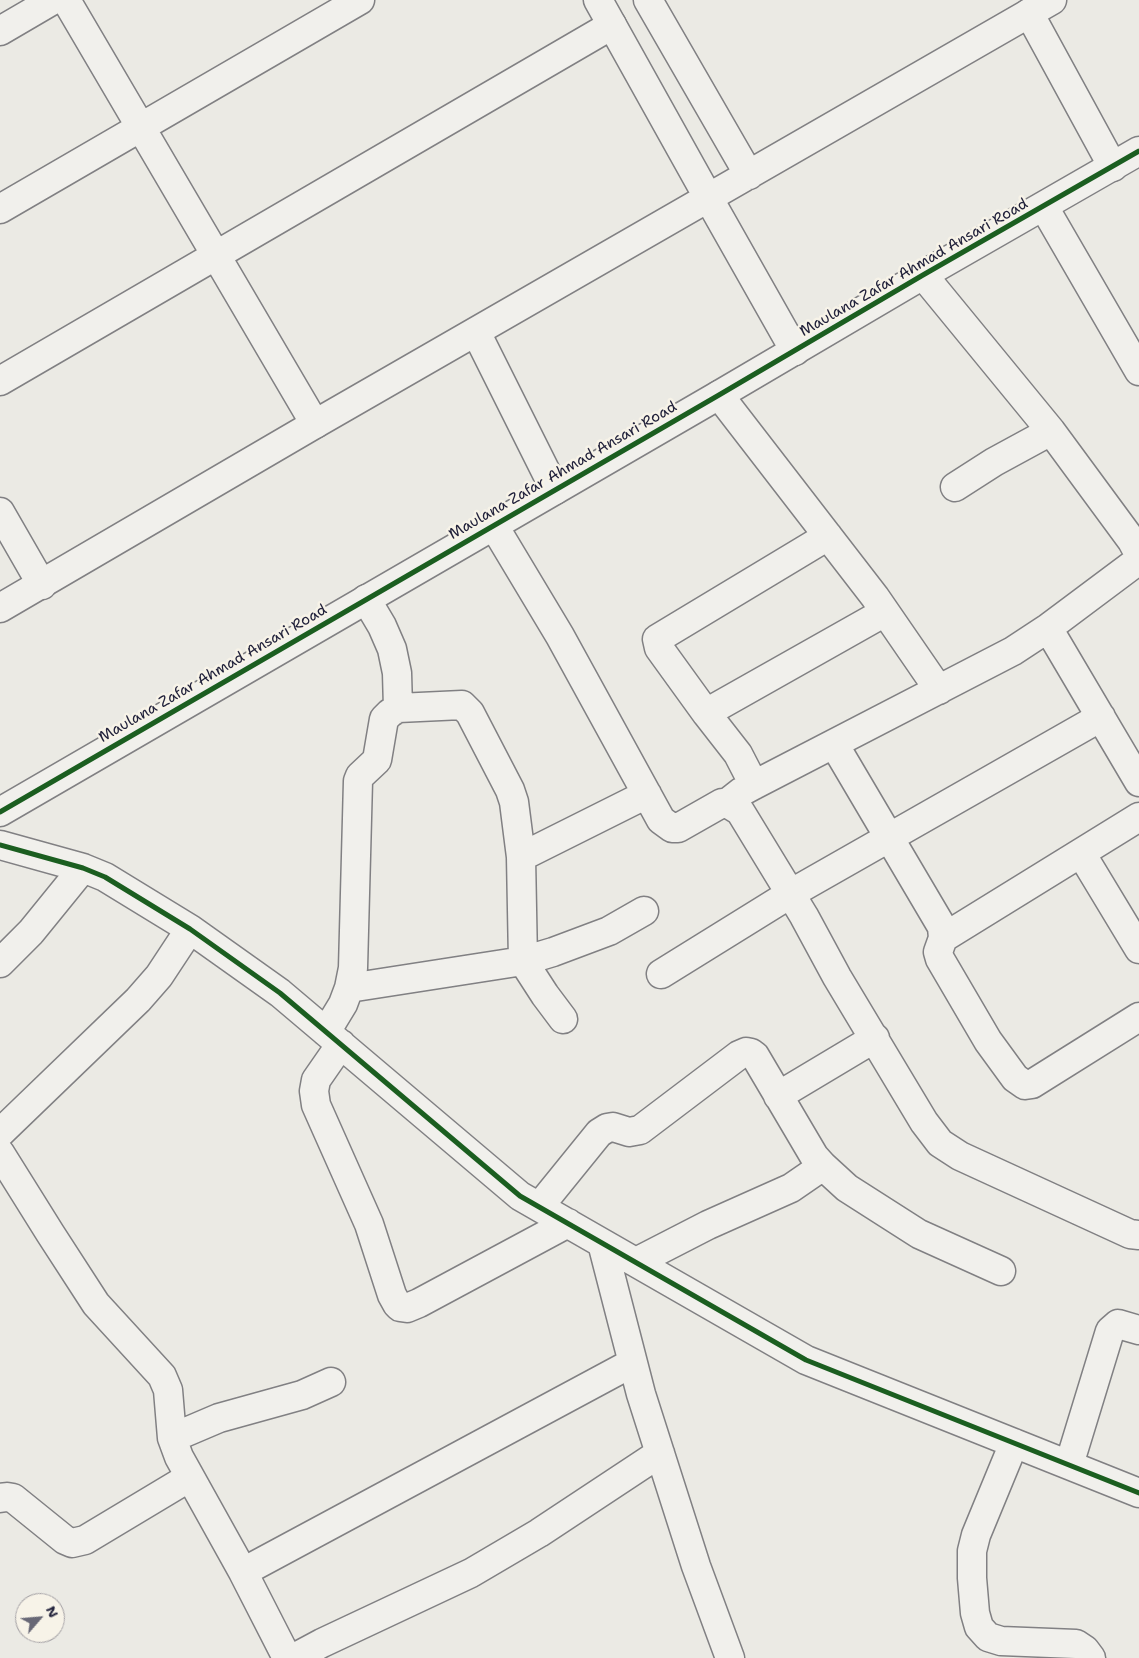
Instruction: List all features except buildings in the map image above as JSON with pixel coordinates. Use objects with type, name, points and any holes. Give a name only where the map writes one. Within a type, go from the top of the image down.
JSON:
[{"type":"street","points":[[0,31],[52,0]]},
{"type":"street","points":[[66,0],[315,424]]},
{"type":"street","points":[[0,209],[360,0]]},
{"type":"street","points":[[598,0],[795,351]]},
{"type":"street","points":[[0,608],[315,424],[1052,0]]},
{"type":"street","points":[[652,1],[749,175]]},
{"type":"street","points":[[1029,13],[1113,167]]},
{"type":"street","points":[[0,381],[612,25]]},
{"type":"street","name":"Maulana Zafar Ahmad Ansari Road","points":[[0,812],[1139,151]]},
{"type":"street","points":[[1044,206],[1139,371]]},
{"type":"street","points":[[923,275],[1050,431],[1130,522],[1139,554]]},
{"type":"street","points":[[476,332],[555,490]]},
{"type":"street","points":[[719,395],[885,612],[939,690]]},
{"type":"street","points":[[955,487],[994,462],[1050,431]]},
{"type":"street","points":[[0,512],[42,584]]},
{"type":"street","points":[[494,526],[560,636],[661,820],[672,828],[678,828],[722,803],[727,803],[754,785],[1012,652],[1048,628],[1139,560]]},
{"type":"street","points":[[754,785],[738,754],[706,714],[659,648],[656,639],[828,536]]},
{"type":"street","points":[[366,599],[382,626],[392,650],[397,673],[398,708]]},
{"type":"street","points":[[706,714],[885,612]]},
{"type":"street","points":[[1048,628],[1139,782]]},
{"type":"street","points":[[563,1019],[523,961],[521,857],[518,820],[510,790],[466,708],[462,705],[398,708],[390,712],[384,719],[377,760],[360,776],[358,781],[353,968],[334,1038],[316,1080],[314,1091],[316,1105],[369,1224],[392,1295],[400,1307],[407,1308],[419,1303],[568,1223]]},
{"type":"street","points":[[661,974],[790,894],[1101,717]]},
{"type":"street","points":[[834,744],[942,927],[943,938],[938,952],[940,960],[988,1041],[1015,1078],[1025,1085],[1032,1084],[1139,1017]]},
{"type":"street","points":[[521,857],[647,794]]},
{"type":"street","points":[[727,803],[740,811],[924,1122],[940,1143],[969,1160],[1130,1234],[1139,1235]]},
{"type":"street","points":[[943,938],[1139,817]]},
{"type":"street","points":[[0,845],[83,868],[105,877],[190,930],[280,993],[520,1196],[806,1360],[1139,1493]]},
{"type":"street","points":[[1081,853],[1139,949]]},
{"type":"street","points":[[0,963],[31,932],[83,868]]},
{"type":"street","points":[[349,988],[523,961],[609,931],[644,911]]},
{"type":"street","points":[[0,1133],[138,1000],[159,976],[190,930]]},
{"type":"street","points":[[778,1096],[875,1038]]},
{"type":"street","points":[[539,1207],[599,1134],[613,1126],[629,1132],[640,1130],[739,1055],[746,1052],[755,1056],[814,1156],[847,1188],[919,1234],[1001,1271]]},
{"type":"street","points":[[0,1152],[96,1304],[162,1376],[168,1390],[172,1438],[190,1477],[243,1572],[287,1658]]},
{"type":"street","points":[[636,1262],[708,1225],[792,1188],[823,1166]]},
{"type":"street","points":[[602,1243],[640,1394],[696,1566],[730,1658]]},
{"type":"street","points":[[1069,1465],[1110,1331],[1118,1324],[1139,1330]]},
{"type":"street","points":[[243,1572],[632,1363]]},
{"type":"street","points":[[172,1438],[219,1418],[302,1395],[331,1382]]},
{"type":"street","points":[[1014,1443],[976,1535],[972,1551],[975,1613],[979,1626],[988,1637],[1001,1641],[1076,1644],[1085,1650],[1091,1658]]},
{"type":"street","points":[[294,1658],[471,1572],[539,1533],[660,1453]]},
{"type":"street","points":[[0,1498],[14,1498],[65,1540],[72,1543],[85,1540],[190,1477]]},
{"type":"cycle path","points":[[0,812],[1139,151]]},
{"type":"cycle path","points":[[0,845],[83,868],[105,877],[190,929],[280,993],[520,1196],[806,1360],[1139,1493]]}]
